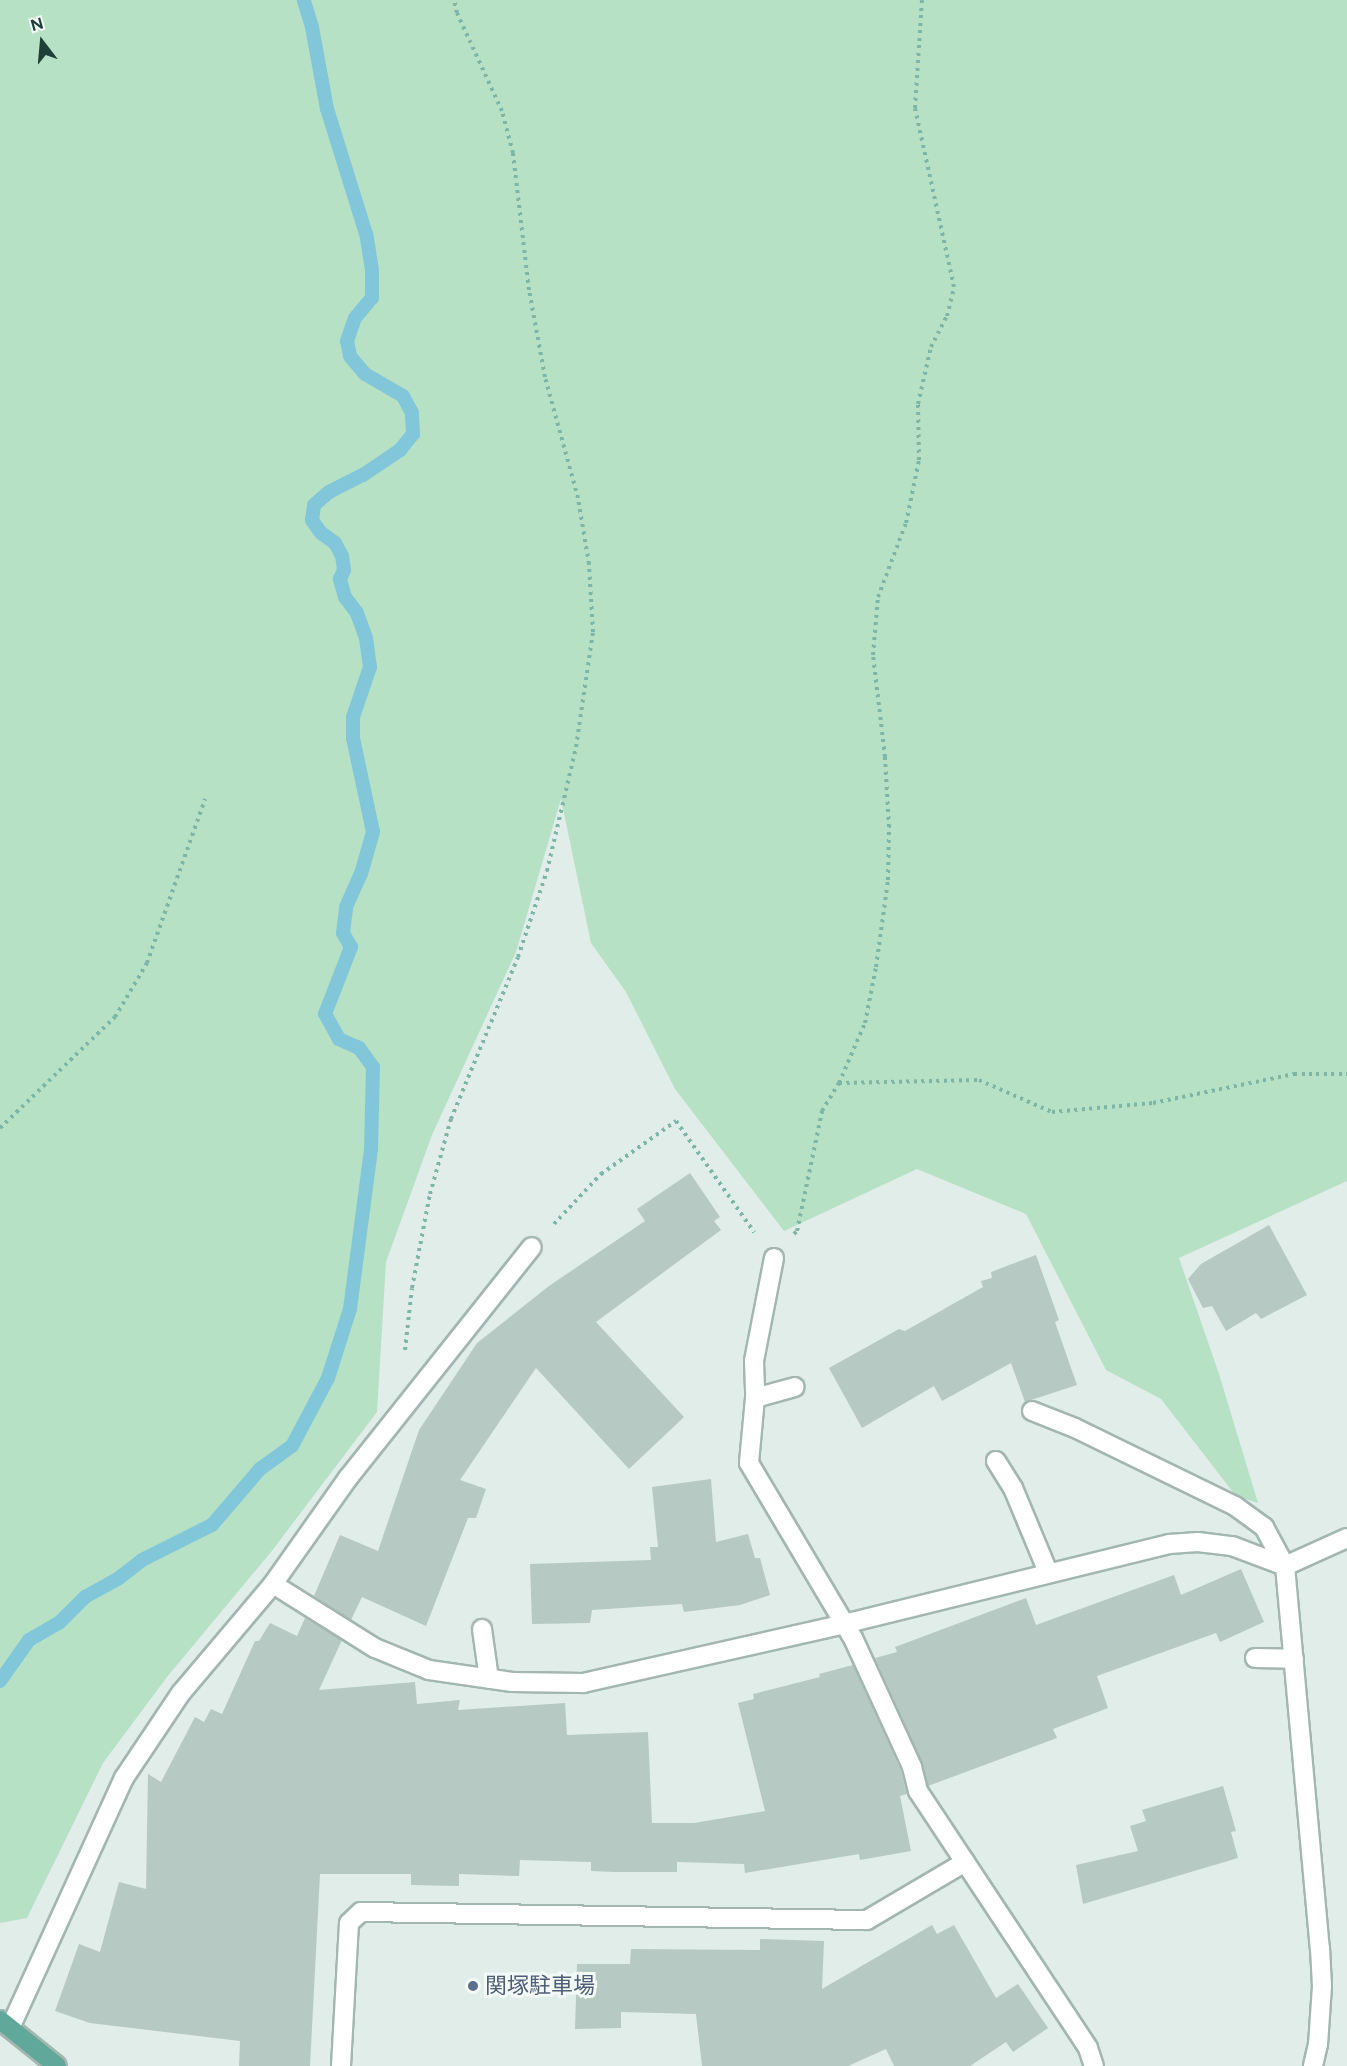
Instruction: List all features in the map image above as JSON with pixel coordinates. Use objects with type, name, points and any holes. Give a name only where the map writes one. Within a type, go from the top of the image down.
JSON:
[{"type":"main road","points":[[5,2024],[57,2066]]},
{"type":"street","points":[[5,2024],[124,1778],[181,1693],[273,1584],[348,1479],[532,1247]]},
{"type":"street","points":[[774,1258],[754,1361],[755,1398],[749,1463],[844,1624],[912,1767],[918,1791],[1088,2048],[1094,2066]]},
{"type":"street","points":[[755,1398],[795,1388]]},
{"type":"street","points":[[1032,1411],[1075,1428],[1235,1506],[1264,1527],[1285,1566],[1322,1986],[1318,2044],[1313,2066]]},
{"type":"street","points":[[996,1461],[1013,1488],[1048,1572]]},
{"type":"street","points":[[273,1584],[375,1648],[429,1670],[512,1682],[583,1683],[844,1624],[1169,1544],[1198,1542],[1232,1546],[1285,1566],[1347,1538]]},
{"type":"street","points":[[482,1629],[489,1679]]},
{"type":"street","points":[[1255,1658],[1294,1659]]},
{"type":"street","points":[[341,2066],[349,1923],[361,1912],[867,1920],[965,1862]]},
{"type":"path","points":[[410,1402],[405,1389],[403,1366],[412,1288],[430,1194],[455,1108],[518,957],[547,871],[576,747],[593,632],[590,564],[578,498],[543,366],[526,267],[513,153],[502,111],[457,13],[454,0]]},
{"type":"path","points":[[532,1247],[601,1174],[676,1121],[774,1258],[797,1231],[822,1111],[839,1083],[865,1023],[888,880],[889,827],[885,757],[873,655],[878,597],[906,523],[919,460],[918,404],[931,347],[947,316],[954,287],[915,108],[922,0]]},
{"type":"path","points":[[0,1128],[115,1017],[147,963],[205,799]]},
{"type":"path","points":[[839,1083],[979,1080],[1052,1112],[1153,1103],[1294,1074],[1347,1074]]},
{"type":"green space","points":[[0,0],[1347,0],[1347,1181],[1179,1258],[1219,1374],[1258,1503],[1236,1496],[1161,1399],[1106,1370],[1026,1214],[917,1169],[784,1231],[675,1089],[626,992],[591,943],[561,799],[516,952],[432,1135],[386,1262],[377,1412],[271,1552],[167,1677],[103,1763],[27,1918],[0,1923]]},
{"type":"building","points":[[690,1173],[720,1217],[714,1221],[721,1230],[596,1322],[684,1417],[629,1469],[536,1368],[460,1480],[486,1489],[476,1518],[468,1518],[426,1626],[362,1597],[351,1620],[314,1596],[340,1535],[378,1551],[419,1430],[477,1343],[549,1286],[645,1221],[637,1209]]},
{"type":"building","points":[[1269,1225],[1307,1295],[1261,1319],[1256,1313],[1226,1331],[1212,1306],[1203,1308],[1188,1279],[1201,1264]]},
{"type":"building","points":[[1036,1255],[1059,1320],[1055,1322],[1077,1385],[1025,1402],[1011,1363],[942,1401],[934,1386],[862,1428],[829,1368],[899,1329],[905,1331],[983,1287],[981,1281],[992,1278],[991,1272]]},
{"type":"building","points":[[711,1479],[716,1542],[748,1534],[755,1558],[760,1558],[770,1595],[740,1605],[684,1612],[682,1604],[592,1610],[590,1623],[532,1624],[530,1564],[651,1560],[650,1547],[658,1547],[652,1487]]},
{"type":"building","points":[[1241,1569],[1264,1622],[1220,1642],[1216,1633],[1097,1676],[1108,1708],[1053,1729],[1057,1738],[928,1786],[922,1762],[875,1658],[897,1652],[895,1647],[1026,1598],[1036,1625],[1174,1575],[1181,1595]]},
{"type":"building","points":[[305,1618],[342,1640],[319,1690],[415,1682],[417,1704],[460,1700],[458,1710],[565,1703],[567,1735],[648,1732],[652,1823],[694,1823],[765,1811],[738,1703],[754,1699],[753,1694],[820,1677],[819,1674],[853,1665],[901,1771],[907,1794],[900,1796],[911,1851],[860,1860],[859,1854],[745,1873],[744,1864],[677,1862],[677,1872],[615,1872],[591,1871],[591,1862],[520,1860],[519,1876],[459,1874],[459,1886],[411,1885],[411,1874],[320,1874],[310,2066],[239,2066],[240,2041],[90,2023],[55,2011],[79,1944],[100,1952],[119,1882],[146,1889],[148,1774],[161,1782],[195,1717],[204,1722],[211,1709],[222,1714],[255,1641],[259,1641],[270,1623],[297,1636]]},
{"type":"building","points":[[1223,1786],[1236,1831],[1231,1832],[1238,1858],[1083,1904],[1076,1865],[1138,1851],[1130,1826],[1146,1821],[1142,1810]]},
{"type":"building","points":[[932,1925],[937,1934],[954,1925],[996,1998],[1018,1984],[1048,2028],[1013,2052],[1006,2042],[970,2066],[894,2066],[886,2049],[848,2066],[702,2066],[696,2014],[621,2012],[621,2028],[575,2029],[577,1964],[630,1964],[631,1949],[760,1950],[760,1939],[824,1941],[822,1989]]},
{"type":"waterway","points":[[0,1681],[29,1640],[59,1623],[85,1597],[119,1578],[142,1560],[212,1525],[260,1469],[292,1446],[328,1378],[350,1309],[371,1149],[373,1067],[359,1048],[339,1039],[325,1014],[351,947],[343,933],[346,907],[361,874],[373,832],[353,738],[353,717],[370,667],[366,638],[357,613],[345,597],[340,579],[344,570],[342,556],[335,543],[321,533],[312,520],[314,505],[329,492],[363,475],[400,450],[413,434],[412,413],[403,396],[365,374],[350,356],[347,341],[355,318],[372,298],[372,270],[366,234],[327,109],[312,27],[304,0]]},
{"type":"place","name":"関塚駐車場","points":[[473,1986]]}]
